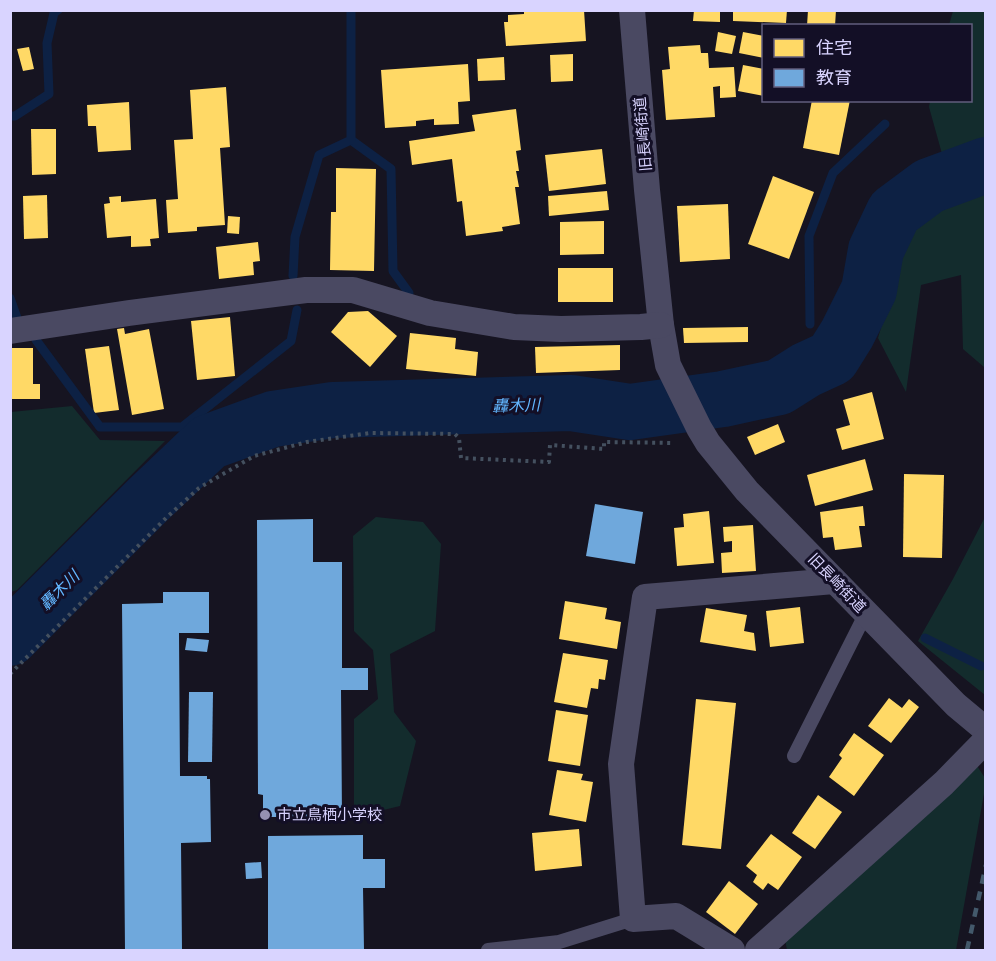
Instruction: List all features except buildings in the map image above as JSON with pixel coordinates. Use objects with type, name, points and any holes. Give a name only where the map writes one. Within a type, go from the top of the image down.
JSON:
[{"type":"street","name":"旧長崎街道","points":[[632,10],[647,190],[661,325],[668,365],[703,435],[747,491],[956,705],[986,729]]},
{"type":"street","points":[[10,331],[306,290],[353,290],[430,313],[514,327],[561,329],[661,325]]},
{"type":"street","points":[[732,951],[676,916],[633,919],[621,764],[645,597],[834,581]]},
{"type":"street","points":[[758,951],[944,783],[986,740]]},
{"type":"lane","points":[[794,756],[866,613]]},
{"type":"lane","points":[[488,951],[559,942],[633,919]]},
{"type":"path","points":[[10,674],[199,488],[254,456],[307,442],[370,433],[455,435],[459,438],[461,458],[549,462],[550,445],[603,449],[604,442],[703,435]]},
{"type":"green space","points":[[953,11],[985,11],[985,143],[944,161],[929,107],[930,102],[972,102],[972,24],[949,24]]},
{"type":"green space","points":[[985,181],[984,367],[963,349],[961,275],[921,285],[906,392],[878,338],[907,239],[938,207]]},
{"type":"green space","points":[[72,406],[100,440],[165,441],[17,590],[11,592],[11,412]]},
{"type":"green space","points":[[376,517],[423,522],[441,544],[435,631],[390,654],[394,712],[416,741],[400,806],[354,817],[354,719],[378,699],[373,650],[354,631],[353,536]]},
{"type":"green space","points":[[985,517],[985,695],[918,641]]},
{"type":"green space","points":[[972,758],[985,778],[985,788],[956,950],[787,950],[784,934]]},
{"type":"waterway","points":[[10,116],[15,116],[49,94],[47,43],[54,13],[58,10]]},
{"type":"waterway","points":[[293,276],[295,237],[319,155],[351,140],[351,10]]},
{"type":"waterway","points":[[810,324],[809,236],[833,173],[885,124]]},
{"type":"waterway","points":[[351,140],[391,169],[393,271],[409,293]]},
{"type":"waterway","name":"轟木川","points":[[10,638],[209,442],[273,419],[333,410],[571,403],[630,412],[723,399],[779,387],[806,370],[832,358],[869,290],[876,250],[894,212],[929,186],[986,165]]},
{"type":"waterway","points":[[10,298],[17,318]]},
{"type":"waterway","points":[[36,340],[100,427],[182,427],[291,341],[297,310]]},
{"type":"waterway","points":[[925,638],[981,666]]},
{"type":"railway","points":[[967,950],[986,865]]},
{"type":"place","name":"市立鳥栖小学校","points":[[265,815]]}]
